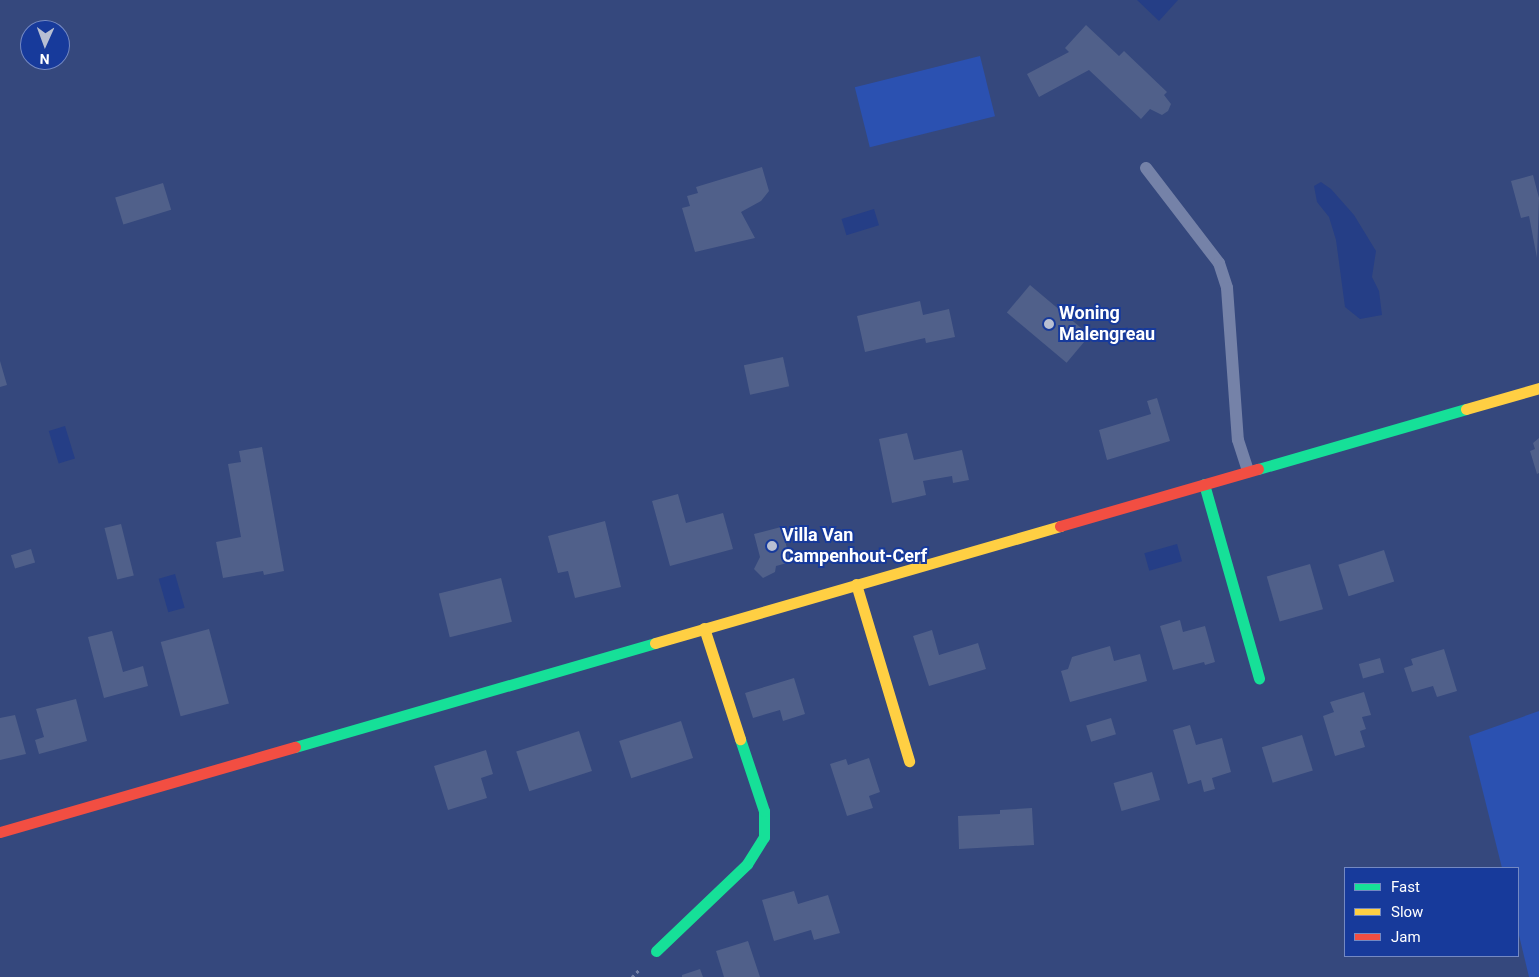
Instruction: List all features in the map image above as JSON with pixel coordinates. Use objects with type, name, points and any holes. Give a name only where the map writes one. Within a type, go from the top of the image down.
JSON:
[{"type":"street","points":[[0,832],[1539,388]]},
{"type":"street","points":[[1204,484],[1259,678]]},
{"type":"street","points":[[856,584],[909,761]]},
{"type":"street","points":[[656,952],[746,864],[764,837],[764,811],[704,628]]},
{"type":"lane","points":[[1146,168],[1219,263],[1227,288],[1238,440],[1248,472]]},
{"type":"shaded area","points":[[1137,0],[1178,0],[1159,21]]},
{"type":"shaded area","points":[[980,56],[995,116],[870,147],[855,87]]},
{"type":"shaded area","points":[[1321,182],[1331,189],[1354,215],[1376,251],[1372,277],[1379,291],[1382,315],[1360,319],[1345,307],[1336,240],[1329,217],[1317,202],[1314,186]]},
{"type":"shaded area","points":[[874,209],[879,225],[846,235],[841,219]]},
{"type":"shaded area","points":[[65,426],[75,459],[59,463],[49,431]]},
{"type":"shaded area","points":[[1177,544],[1182,561],[1149,571],[1144,553]]},
{"type":"shaded area","points":[[175,574],[185,608],[168,612],[159,579]]},
{"type":"shaded area","points":[[1539,711],[1539,977],[1529,977],[1519,935],[1519,867],[1502,867],[1469,736]]},
{"type":"building","points":[[1086,25],[1119,56],[1124,51],[1167,92],[1164,95],[1171,104],[1168,111],[1162,115],[1150,109],[1141,119],[1089,70],[1039,97],[1027,74],[1069,52],[1065,48]]},
{"type":"building","points":[[762,167],[769,191],[761,201],[741,212],[755,238],[695,252],[682,208],[690,206],[687,196],[698,193],[696,187]]},
{"type":"building","points":[[1533,175],[1539,198],[1537,258],[1529,216],[1521,218],[1511,181]]},
{"type":"building","points":[[163,183],[171,210],[123,224],[115,198]]},
{"type":"building","name":"Woning Malengreau","points":[[1030,285],[1090,335],[1067,363],[1007,313]]},
{"type":"building","points":[[920,301],[923,315],[949,309],[955,337],[926,343],[925,338],[865,352],[857,316]]},
{"type":"building","points":[[783,357],[789,386],[750,395],[744,365]]},
{"type":"building","points":[[0,361],[7,385],[0,387]]},
{"type":"building","points":[[1157,398],[1170,441],[1107,460],[1099,430],[1151,414],[1147,401]]},
{"type":"building","points":[[907,433],[914,460],[962,450],[969,480],[953,483],[952,476],[923,481],[926,495],[892,503],[879,439]]},
{"type":"building","points":[[1539,438],[1539,473],[1537,474],[1530,451],[1535,449],[1533,443]]},
{"type":"building","points":[[262,447],[284,571],[264,575],[263,571],[223,578],[216,542],[241,537],[228,464],[241,462],[239,451]]},
{"type":"building","points":[[678,494],[686,523],[723,513],[733,549],[670,566],[652,501]]},
{"type":"building","points":[[605,521],[621,587],[575,598],[568,571],[558,573],[548,536]]},
{"type":"building","points":[[121,524],[134,575],[117,580],[105,528]]},
{"type":"building","name":"Villa Van Campenhout-Cerf","points":[[781,527],[791,562],[776,566],[775,572],[763,578],[754,569],[760,557],[754,534]]},
{"type":"building","points":[[31,549],[35,562],[15,569],[11,555]]},
{"type":"building","points":[[1384,550],[1394,581],[1349,596],[1338,565]]},
{"type":"building","points":[[1310,564],[1323,609],[1280,622],[1267,576]]},
{"type":"building","points":[[501,578],[512,622],[450,637],[439,593]]},
{"type":"building","points":[[1180,620],[1183,632],[1205,626],[1215,662],[1205,665],[1204,662],[1173,670],[1160,626]]},
{"type":"building","points":[[209,629],[229,703],[181,716],[161,642]]},
{"type":"building","points":[[932,630],[939,655],[978,643],[986,669],[929,686],[913,636]]},
{"type":"building","points":[[112,631],[123,672],[143,666],[148,686],[104,698],[88,637]]},
{"type":"building","points":[[1110,646],[1114,661],[1140,654],[1147,681],[1070,702],[1061,671],[1068,669],[1072,657]]},
{"type":"building","points":[[1444,649],[1457,691],[1437,697],[1433,686],[1412,692],[1404,668],[1413,665],[1411,659]]},
{"type":"building","points":[[1380,658],[1384,672],[1363,678],[1359,664]]},
{"type":"building","points":[[794,678],[805,714],[783,721],[780,710],[753,718],[745,693]]},
{"type":"building","points":[[1364,692],[1371,715],[1362,717],[1366,729],[1360,731],[1365,747],[1335,756],[1323,716],[1334,712],[1330,702]]},
{"type":"building","points":[[76,699],[87,741],[39,754],[35,740],[44,737],[36,709]]},
{"type":"building","points":[[15,715],[26,754],[0,760],[0,718]]},
{"type":"building","points":[[1111,718],[1116,734],[1091,742],[1086,726]]},
{"type":"building","points":[[681,721],[693,758],[631,778],[619,741]]},
{"type":"building","points":[[1190,725],[1196,745],[1222,738],[1231,772],[1212,778],[1215,789],[1204,792],[1201,780],[1188,784],[1173,730]]},
{"type":"building","points":[[579,731],[592,771],[529,791],[516,751]]},
{"type":"building","points":[[1302,735],[1313,770],[1273,783],[1262,747]]},
{"type":"building","points":[[486,750],[493,774],[481,778],[487,798],[448,810],[434,766]]},
{"type":"building","points":[[869,758],[880,792],[869,796],[873,808],[847,816],[830,764],[846,759],[848,765]]},
{"type":"building","points":[[1152,772],[1160,800],[1122,811],[1114,783]]},
{"type":"building","points":[[1032,808],[1034,845],[959,849],[958,816],[1000,814],[1000,810]]},
{"type":"building","points":[[794,891],[798,904],[828,895],[840,933],[814,940],[811,930],[774,941],[762,900]]},
{"type":"building","points":[[748,941],[760,977],[724,977],[716,951]]},
{"type":"building","points":[[700,969],[703,977],[682,977],[682,975]]},
{"type":"traffic: fast","points":[[1258,469],[1466,409]]},
{"type":"traffic: fast","points":[[1204,484],[1259,678]]},
{"type":"traffic: fast","points":[[295,747],[655,643]]},
{"type":"traffic: fast","points":[[656,951],[747,864],[764,837],[764,811],[740,739]]},
{"type":"traffic: slow","points":[[1466,409],[1539,388]]},
{"type":"traffic: slow","points":[[655,643],[1060,526]]},
{"type":"traffic: slow","points":[[856,584],[909,761]]},
{"type":"traffic: slow","points":[[704,628],[740,739]]},
{"type":"traffic: jam","points":[[1060,526],[1258,469]]},
{"type":"traffic: jam","points":[[0,832],[295,747]]},
{"type":"place","name":"Woning Malengreau","points":[[1049,324]]},
{"type":"place","name":"Villa Van Campenhout-Cerf","points":[[772,546]]}]
